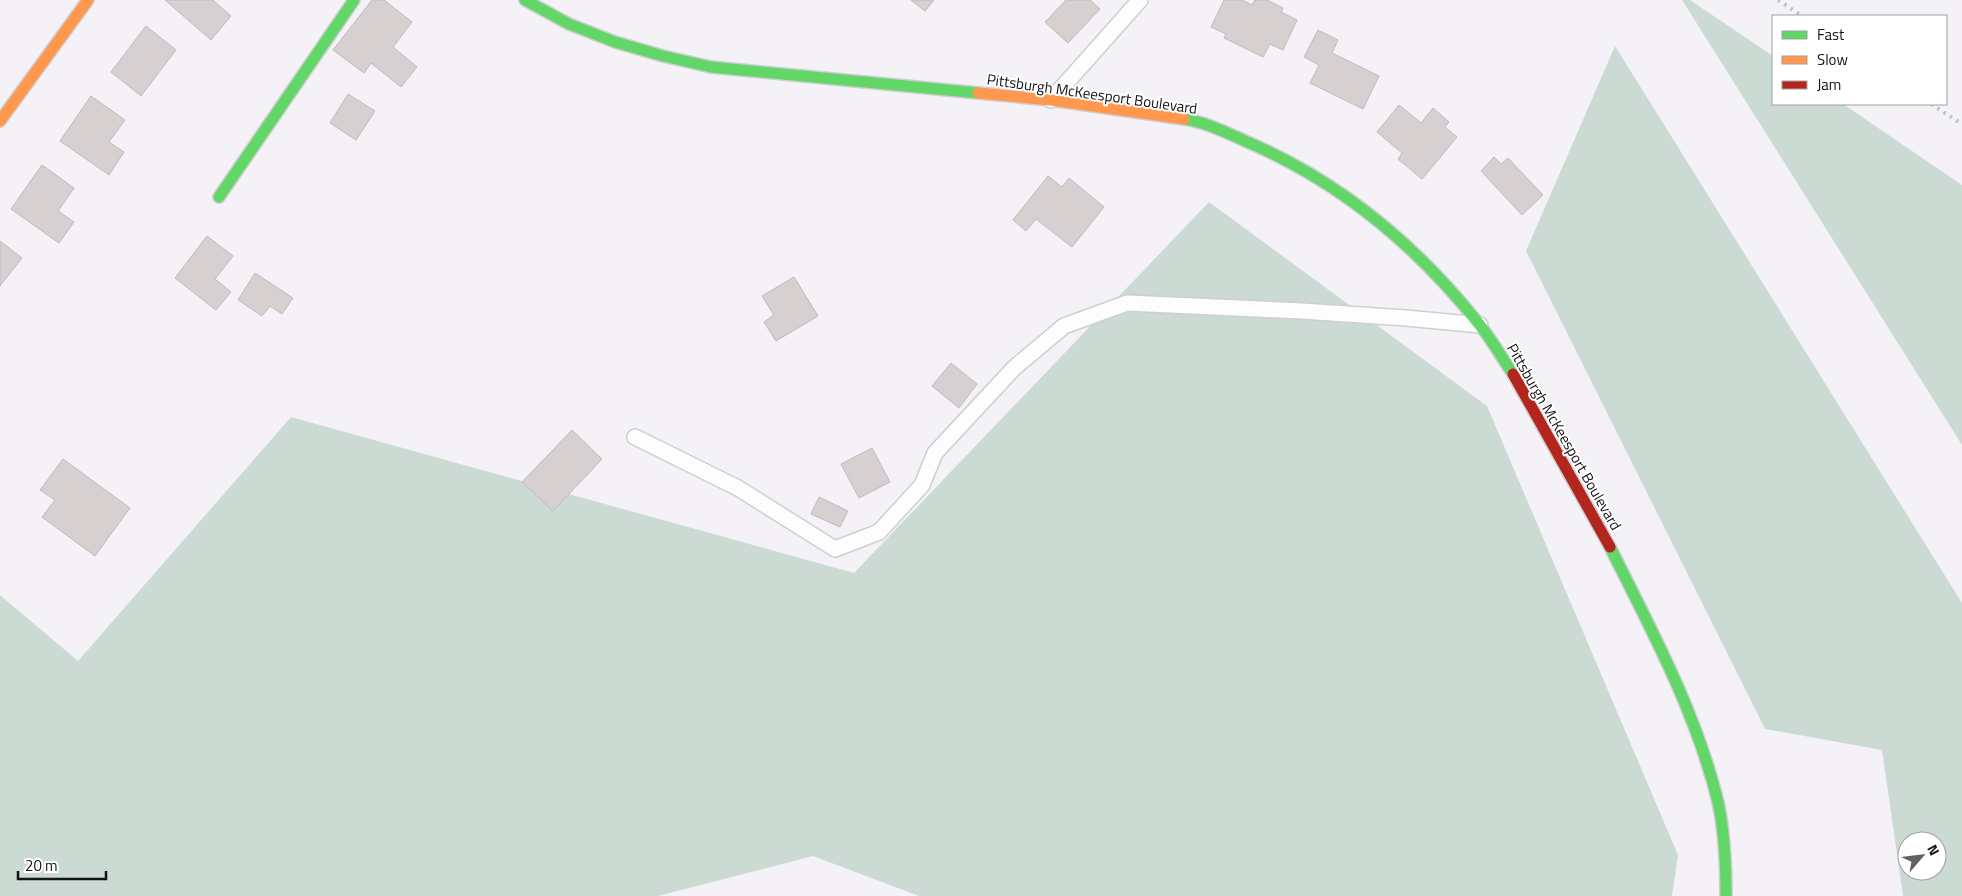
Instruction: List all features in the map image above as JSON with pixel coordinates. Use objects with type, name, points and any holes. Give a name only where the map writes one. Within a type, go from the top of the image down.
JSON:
[{"type":"main road","points":[[0,121],[88,0]]},
{"type":"main road","points":[[219,198],[354,0]]},
{"type":"main road","name":"Pittsburgh McKeesport Boulevard","points":[[525,0],[540,10],[611,41],[662,57],[711,67],[1051,100],[1190,120],[1236,137],[1286,159],[1337,189],[1402,238],[1435,272],[1480,325],[1523,389],[1600,528],[1660,647],[1697,733],[1718,802],[1726,871],[1726,896]]},
{"type":"lane","points":[[1051,100],[1140,0]]},
{"type":"lane","points":[[635,436],[738,488],[835,549],[880,532],[922,485],[935,453],[1014,368],[1064,326],[1126,304],[1302,311],[1480,325]]},
{"type":"shaded area","points":[[1682,0],[1690,0],[1772,55],[1772,105],[1844,105],[1962,185],[1962,445]]},
{"type":"shaded area","points":[[1615,46],[1962,603],[1962,896],[1903,896],[1901,881],[1947,881],[1947,831],[1897,831],[1897,854],[1882,750],[1765,729],[1526,251]]},
{"type":"shaded area","points":[[1209,202],[1487,406],[1678,855],[1672,896],[919,896],[813,856],[658,896],[0,896],[0,595],[78,661],[291,417],[854,573]]},
{"type":"building","points":[[165,0],[213,0],[231,16],[211,40]]},
{"type":"building","points":[[372,0],[384,0],[412,22],[393,47],[417,67],[401,87],[371,63],[364,73],[333,50]]},
{"type":"building","points":[[911,0],[934,0],[925,11]]},
{"type":"building","points":[[1066,0],[1090,0],[1100,9],[1068,43],[1045,22]]},
{"type":"building","points":[[1224,0],[1242,0],[1252,5],[1255,0],[1267,0],[1283,8],[1281,12],[1297,20],[1283,50],[1270,44],[1263,57],[1224,38],[1226,34],[1211,27]]},
{"type":"building","points":[[146,26],[176,50],[141,96],[111,72]]},
{"type":"building","points":[[1318,30],[1338,40],[1332,53],[1379,76],[1363,109],[1310,83],[1319,65],[1304,57]]},
{"type":"building","points":[[348,94],[375,111],[356,140],[330,123]]},
{"type":"building","points":[[91,96],[125,120],[109,142],[124,152],[109,175],[60,141]]},
{"type":"building","points":[[1399,105],[1421,123],[1433,108],[1449,122],[1445,127],[1457,137],[1422,179],[1398,159],[1402,153],[1377,132]]},
{"type":"building","points":[[1494,157],[1501,164],[1508,158],[1543,195],[1522,215],[1481,171]]},
{"type":"building","points":[[42,165],[74,188],[58,211],[74,222],[59,243],[11,209]]},
{"type":"building","points":[[1048,176],[1062,187],[1069,178],[1104,207],[1072,247],[1036,219],[1026,231],[1013,220]]},
{"type":"building","points":[[207,236],[233,256],[215,279],[231,292],[216,310],[175,278]]},
{"type":"building","points":[[0,241],[22,258],[0,286]]},
{"type":"building","points":[[255,273],[293,298],[282,314],[270,306],[262,316],[238,300]]},
{"type":"building","points":[[794,277],[818,316],[776,341],[764,322],[774,315],[762,296]]},
{"type":"building","points":[[951,363],[977,384],[959,408],[932,386]]},
{"type":"building","points":[[572,430],[602,459],[553,511],[522,482]]},
{"type":"building","points":[[872,448],[890,482],[859,498],[841,464]]},
{"type":"building","points":[[63,459],[130,508],[95,556],[42,517],[55,500],[40,490]]},
{"type":"building","points":[[819,497],[848,511],[840,527],[811,514]]},
{"type":"railway","points":[[1778,0],[1800,15]]},
{"type":"railway","points":[[1933,105],[1962,124]]},
{"type":"traffic: fast","points":[[219,197],[354,0]]},
{"type":"traffic: fast","points":[[525,0],[569,24],[615,42],[711,67],[978,93]]},
{"type":"traffic: fast","points":[[1184,119],[1219,129],[1285,160],[1317,178],[1376,220],[1404,243],[1455,296],[1484,330],[1513,374]]},
{"type":"traffic: fast","points":[[1610,547],[1685,703],[1709,769],[1722,824],[1726,896]]},
{"type":"traffic: slow","points":[[0,121],[88,0]]},
{"type":"traffic: slow","points":[[978,93],[1051,100],[1184,119]]},
{"type":"traffic: jam","points":[[1513,374],[1610,547]]}]
